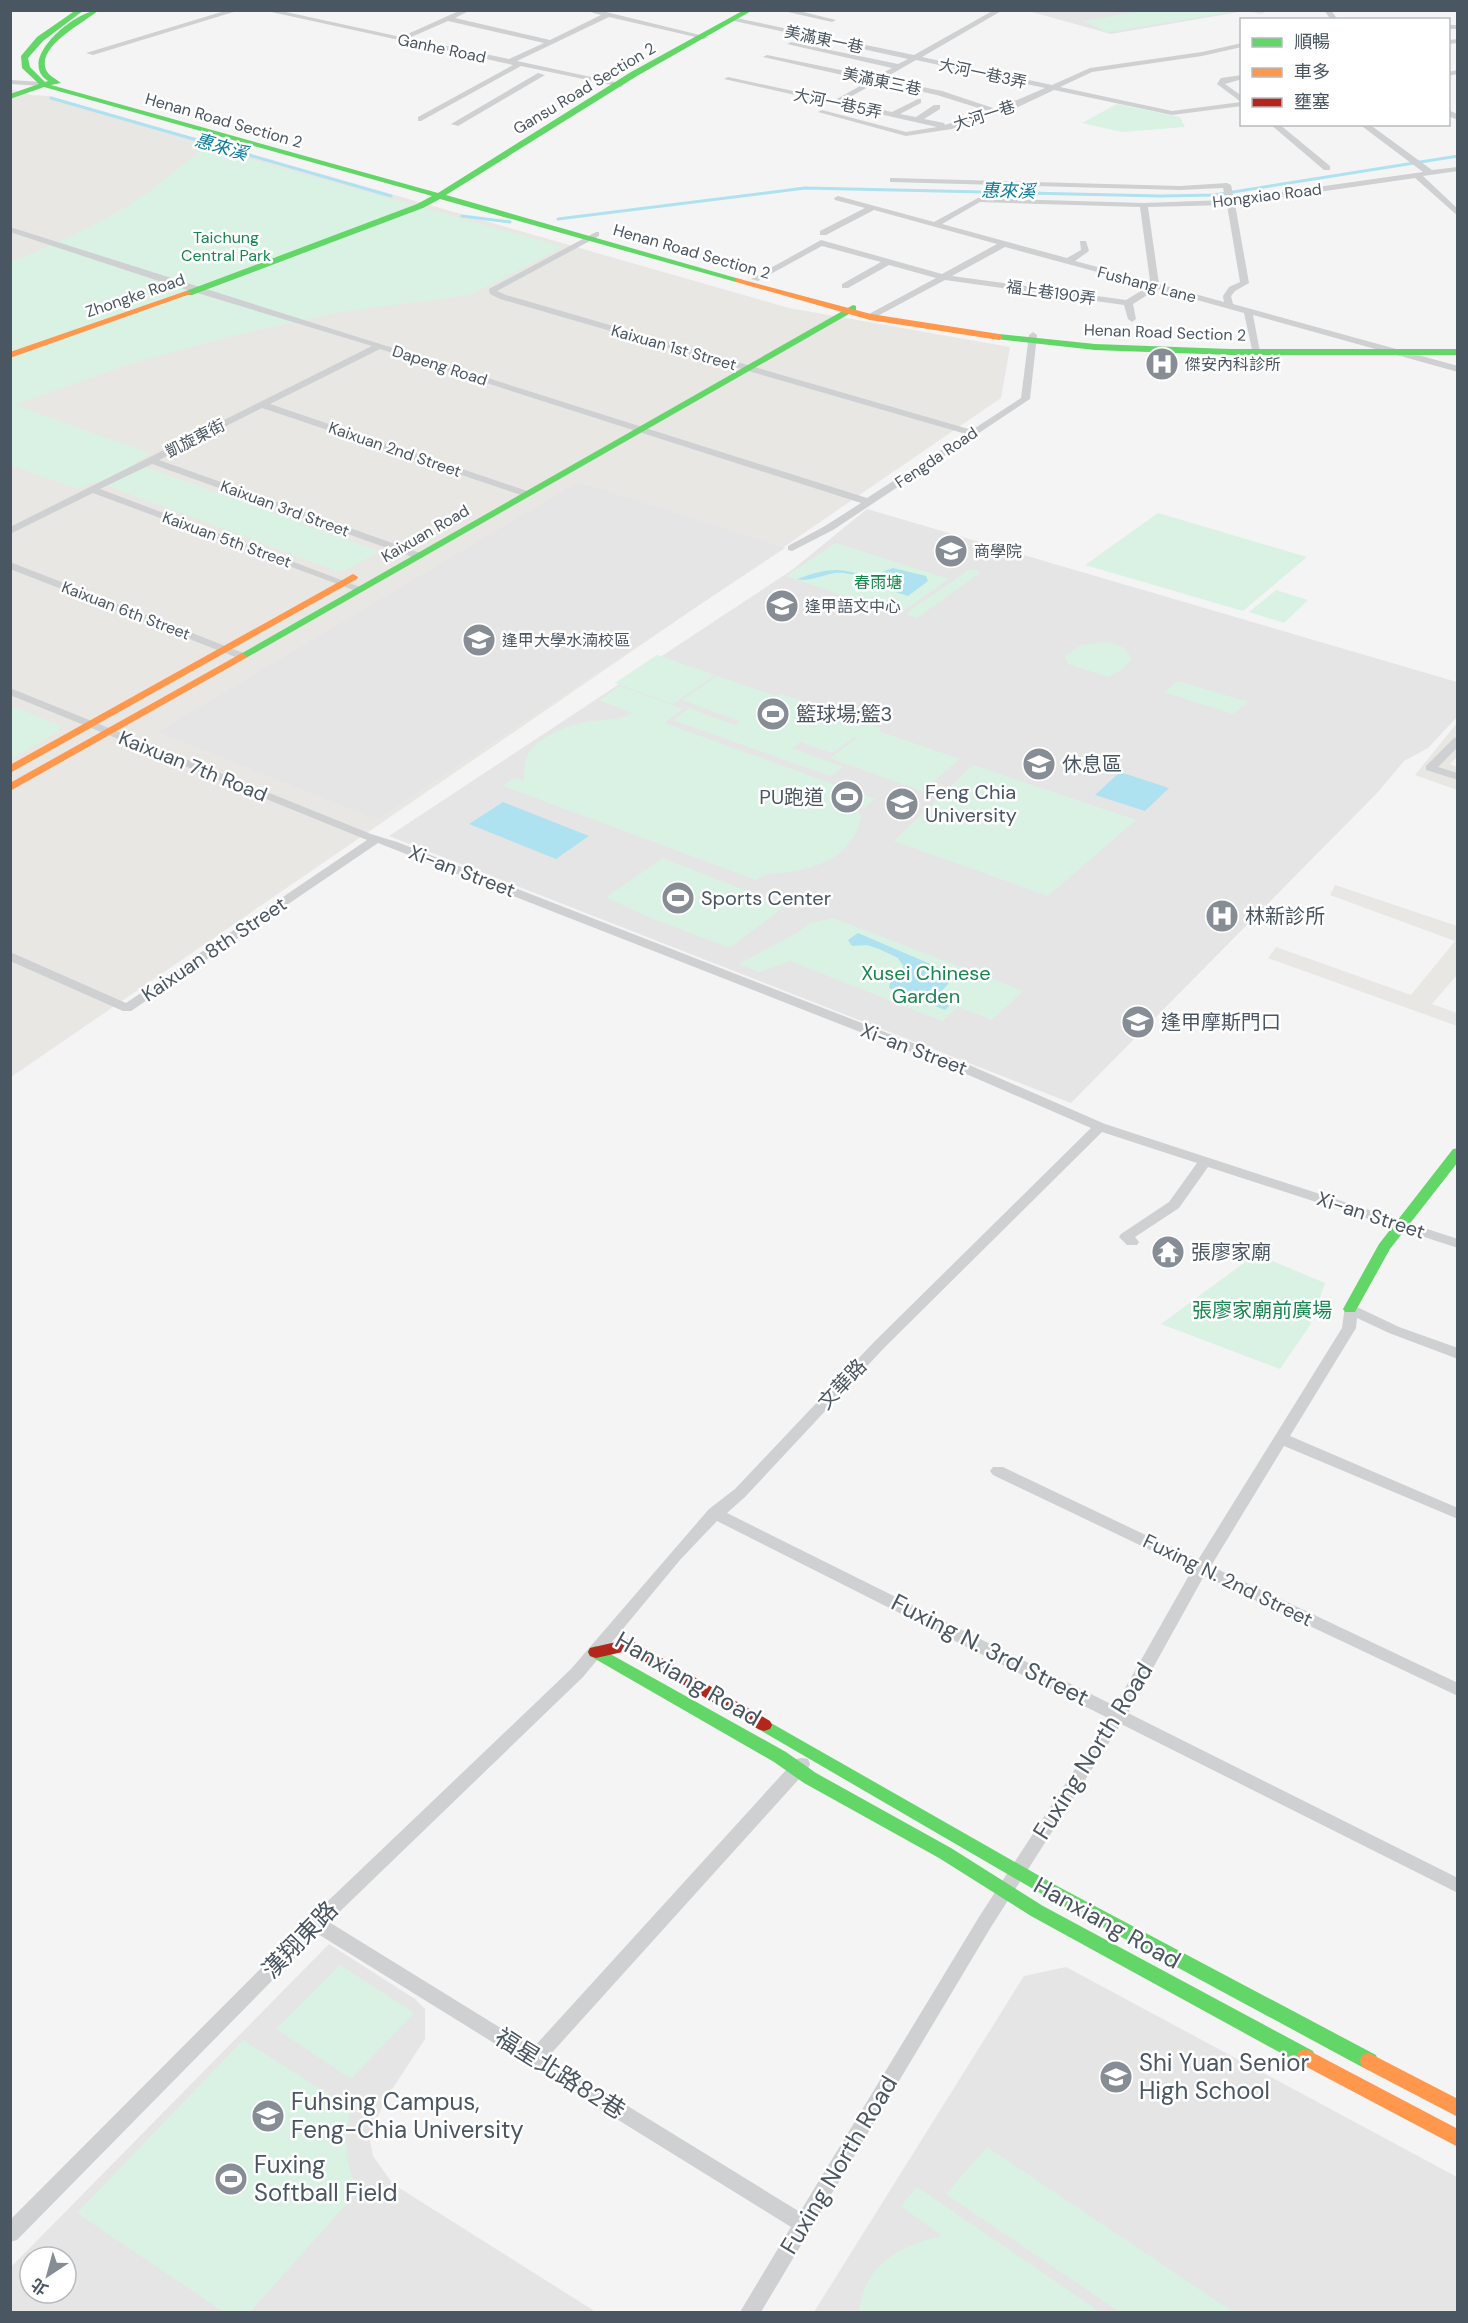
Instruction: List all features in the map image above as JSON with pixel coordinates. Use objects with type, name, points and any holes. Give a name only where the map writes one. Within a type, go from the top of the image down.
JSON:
[{"type":"street","points":[[32,82],[24,58],[40,39],[81,10]]},
{"type":"street","points":[[10,97],[32,82],[41,67],[40,58],[46,47],[96,10]]},
{"type":"street","points":[[90,54],[237,10]]},
{"type":"street","name":"Ganhe Road","points":[[266,10],[619,85]]},
{"type":"street","points":[[402,39],[468,10]]},
{"type":"street","points":[[587,10],[704,37]]},
{"type":"street","name":"Gansu Road Section 2","points":[[442,195],[634,74],[750,10]]},
{"type":"street","points":[[782,10],[832,20]]},
{"type":"street","points":[[836,102],[1000,10]]},
{"type":"street","points":[[509,62],[608,15]]},
{"type":"street","points":[[448,20],[551,42]]},
{"type":"street","name":"美滿東一巷","points":[[734,20],[915,58]]},
{"type":"street","points":[[790,44],[899,67]]},
{"type":"street","name":"大河一巷","points":[[822,112],[906,134],[949,127],[1009,108],[1090,70],[1177,58],[1240,45]]},
{"type":"street","name":"美滿東三巷","points":[[767,57],[939,93],[996,111]]},
{"type":"street","name":"大河一巷3弄","points":[[915,58],[1172,113],[1240,102]]},
{"type":"street","points":[[421,119],[520,64]]},
{"type":"street","points":[[455,124],[541,75]]},
{"type":"street","points":[[1240,77],[1224,80],[1221,84],[1240,100]]},
{"type":"street","name":"大河一巷5弄","points":[[728,79],[949,127]]},
{"type":"street","name":"Henan Road Section 2","points":[[32,82],[75,90],[442,195],[754,279],[844,307]]},
{"type":"street","points":[[893,114],[918,101]]},
{"type":"street","points":[[917,120],[937,107]]},
{"type":"street","points":[[1276,126],[1327,168]]},
{"type":"street","points":[[1366,126],[1429,172]]},
{"type":"street","points":[[883,139],[906,134]]},
{"type":"street","name":"Hongxiao Road","points":[[934,225],[978,200],[1144,205],[1231,202],[1458,169]]},
{"type":"street","points":[[1417,175],[1458,214]]},
{"type":"street","points":[[893,180],[1180,188],[1227,185],[1245,283],[1232,289],[1227,296],[1229,306]]},
{"type":"street","name":"Zhongke Road","points":[[10,355],[198,290],[420,206],[442,195]]},
{"type":"street","name":"Fushang Lane","points":[[838,198],[1458,369]]},
{"type":"street","points":[[1132,319],[1128,303],[1155,286],[1144,205]]},
{"type":"street","points":[[824,233],[872,208]]},
{"type":"street","name":"Dapeng Road","points":[[10,228],[198,290],[869,502]]},
{"type":"street","name":"Henan Road Section 2","points":[[592,236],[875,315],[1032,339],[1256,349],[1400,353],[1458,352]]},
{"type":"street","name":"Kaixuan 1st Street","points":[[592,236],[493,289],[493,292],[503,297],[973,434]]},
{"type":"street","name":"福上巷190弄","points":[[754,279],[821,243],[943,277],[1128,303]]},
{"type":"street","points":[[1067,262],[1085,251],[1083,243]]},
{"type":"street","points":[[875,315],[1004,244]]},
{"type":"street","points":[[845,286],[888,262]]},
{"type":"street","name":"Kaixuan Road","points":[[10,770],[732,364],[844,307]]},
{"type":"street","name":"Kaixuan Road","points":[[10,788],[528,494],[746,368],[844,307]]},
{"type":"street","points":[[1248,311],[1256,349]]},
{"type":"street","name":"Fengda Road","points":[[792,548],[830,528],[1025,399],[1032,339]]},
{"type":"street","name":"凱旋東街","points":[[10,531],[379,346]]},
{"type":"street","name":"Henan Road Section 2","points":[[1256,349],[1458,346]]},
{"type":"street","name":"Kaixuan 2nd Street","points":[[262,405],[528,494]]},
{"type":"street","name":"Kaixuan 3rd Street","points":[[151,460],[419,555]]},
{"type":"street","name":"Kaixuan 5th Street","points":[[93,490],[360,589]]},
{"type":"street","name":"Kaixuan 6th Street","points":[[10,565],[242,656]]},
{"type":"street","name":"Kaixuan 7th Road","points":[[10,691],[376,839]]},
{"type":"street","points":[[1458,740],[1430,768],[1458,777]]},
{"type":"street","name":"Kaixuan 8th Street","points":[[10,956],[127,1008],[376,839]]},
{"type":"street","name":"Xi-an Street","points":[[376,839],[962,1067],[1101,1127],[1458,1244]]},
{"type":"street","name":"文華路","points":[[596,1652],[632,1605],[714,1513],[740,1492],[887,1337],[1101,1127]]},
{"type":"street","points":[[1458,1152],[1364,1277],[1350,1309],[1394,1330],[1458,1354]]},
{"type":"street","points":[[1132,1242],[1126,1237],[1174,1205],[1205,1161]]},
{"type":"street","name":"Fuxing North Road","points":[[750,2313],[1005,1892],[1118,1715],[1202,1567],[1349,1328],[1350,1309]]},
{"type":"street","points":[[1282,1439],[1458,1514]]},
{"type":"street","name":"Fuxing N. 2nd Street","points":[[998,1471],[1458,1690]]},
{"type":"street","name":"Fuxing N. 3rd Street","points":[[714,1513],[1458,1886]]},
{"type":"street","name":"Hanxiang Road","points":[[596,1652],[629,1644],[1062,1897],[1458,2109]]},
{"type":"street","name":"Hanxiang Road","points":[[596,1652],[780,1757],[797,1770],[945,1853],[1037,1911],[1458,2139]]},
{"type":"street","name":"漢翔東路","points":[[10,2234],[317,1924],[596,1652]]},
{"type":"street","points":[[535,2058],[812,1753]]},
{"type":"street","name":"福星北路82巷","points":[[317,1924],[803,2224]]},
{"type":"shaded area","points":[[1263,10],[1266,11],[1262,14],[1245,11],[1111,34],[1028,11]]},
{"type":"shaded area","points":[[11,89],[31,95],[49,96],[789,308],[1010,347],[1001,398],[11,1077]]},
{"type":"shaded area","name":"逢甲大學水湳校區","points":[[578,482],[785,548],[377,819],[158,732]]},
{"type":"shaded area","name":"Feng Chia University","points":[[867,509],[1457,682],[1457,717],[1428,748],[1404,761],[1378,792],[1071,1103],[389,836],[792,570]]},
{"type":"shaded area","points":[[1457,723],[1457,757],[1450,764],[1457,767],[1457,790],[1415,775]]},
{"type":"shaded area","points":[[1335,885],[1457,926],[1457,975],[1432,1004],[1457,1013],[1457,1026],[1268,958],[1276,947],[1411,995],[1455,941],[1330,895]]},
{"type":"shaded area","name":"Fuhsing Campus, Feng-Chia University","points":[[329,1944],[415,1999],[425,2009],[425,2039],[387,2097],[369,2135],[373,2156],[393,2184],[596,2312],[11,2312],[11,2267],[18,2260],[18,2305],[78,2305],[78,2245],[33,2245]]},
{"type":"shaded area","name":"Shi Yuan Senior High School","points":[[1066,1967],[1457,2177],[1457,2312],[814,2312],[1024,1976]]},
{"type":"green space","points":[[1149,10],[1238,11],[1107,32],[1083,21]]},
{"type":"green space","points":[[1117,104],[1180,117],[1185,127],[1122,132],[1082,123]]},
{"type":"green space","name":"Taichung Central Park","points":[[203,146],[563,247],[470,295],[335,313],[232,336],[129,364],[15,405],[151,454],[134,463],[376,550],[377,553],[345,570],[336,571],[95,481],[77,489],[11,465],[10,262],[55,244],[120,210],[160,183],[192,158]]},
{"type":"green space","points":[[1158,513],[1307,557],[1243,611],[1085,565]]},
{"type":"green space","name":"春雨塘","points":[[836,543],[949,579],[899,614],[786,576]]},
{"type":"green space","points":[[970,569],[981,572],[917,618],[905,614]]},
{"type":"green space","points":[[1276,590],[1308,600],[1284,623],[1249,612]]},
{"type":"green space","points":[[1106,642],[1122,647],[1130,655],[1131,660],[1123,669],[1108,677],[1068,664],[1065,657],[1081,645]]},
{"type":"green space","points":[[657,655],[715,675],[673,704],[615,683]]},
{"type":"green space","points":[[717,676],[776,696],[781,694],[829,710],[826,713],[830,715],[834,712],[881,728],[878,731],[960,759],[922,791],[830,758],[857,738],[854,737],[832,753],[800,742],[792,748],[843,767],[830,776],[673,720],[689,708],[734,725],[740,721],[682,700]]},
{"type":"green space","points":[[1178,681],[1248,702],[1233,714],[1164,692]]},
{"type":"green space","points":[[620,686],[683,709],[664,723],[875,799],[864,808],[856,805],[861,817],[857,830],[851,841],[834,857],[812,867],[767,874],[756,880],[503,786],[514,778],[524,781],[525,763],[529,753],[548,736],[574,725],[618,719],[632,713],[599,700]]},
{"type":"green space","points":[[10,705],[59,725],[59,731],[11,759]]},
{"type":"green space","points":[[973,765],[1136,820],[1048,896],[894,841]]},
{"type":"green space","points":[[663,858],[785,906],[730,948],[646,916],[606,897]]},
{"type":"green space","name":"Xusei Chinese Garden","points":[[833,918],[1023,991],[992,1020],[958,1007],[942,1021],[790,961],[759,972],[738,964],[797,933],[809,923]]},
{"type":"green space","name":"張廖家廟前廣場","points":[[1256,1254],[1325,1283],[1310,1325],[1280,1369],[1161,1324]]},
{"type":"green space","points":[[340,1965],[414,2013],[351,2079],[276,2029]]},
{"type":"green space","name":"Fuxing Softball Field","points":[[243,2040],[350,2108],[347,2150],[350,2169],[358,2191],[250,2312],[224,2312],[77,2213]]},
{"type":"green space","points":[[987,2147],[1233,2312],[1120,2312],[946,2194]]},
{"type":"green space","points":[[917,2187],[1100,2312],[859,2312],[868,2282],[886,2260],[912,2245],[942,2236],[901,2206]]},
{"type":"water","name":"春雨塘","points":[[893,568],[926,576],[928,581],[908,596],[844,573],[797,579],[819,572],[836,570],[874,579],[882,572]]},
{"type":"water","points":[[1120,772],[1169,788],[1145,811],[1095,795]]},
{"type":"water","points":[[503,802],[589,836],[556,859],[469,824]]},
{"type":"water","points":[[858,933],[956,975],[940,993],[956,999],[945,1010],[889,988],[892,972],[904,967],[898,958],[879,949],[867,945],[852,946],[848,940]]},
{"type":"waterway","name":"惠來溪","points":[[51,98],[391,196]]},
{"type":"waterway","name":"惠來溪","points":[[558,219],[805,188],[1161,196],[1214,195],[1458,156]]},
{"type":"waterway","name":"惠來溪","points":[[462,216],[510,222]]},
{"type":"traffic: fast","points":[[81,10],[40,39],[24,58],[26,68],[44,85],[739,280]]},
{"type":"traffic: fast","points":[[57,83],[45,75],[41,66],[42,57],[57,38],[96,10]]},
{"type":"traffic: fast","points":[[189,293],[420,206],[461,184],[634,74],[750,10]]},
{"type":"traffic: fast","points":[[10,97],[51,82]]},
{"type":"traffic: fast","points":[[242,656],[853,308]]},
{"type":"traffic: fast","points":[[999,337],[1095,347],[1230,352],[1458,352]]},
{"type":"traffic: fast","points":[[1350,1309],[1384,1247],[1458,1152]]},
{"type":"traffic: fast","points":[[596,1652],[780,1757],[810,1778],[945,1853],[1037,1911],[1306,2057]]},
{"type":"traffic: fast","points":[[764,1725],[1053,1892],[1369,2061]]},
{"type":"traffic: slow","points":[[739,280],[870,317],[999,337]]},
{"type":"traffic: slow","points":[[10,355],[189,293]]},
{"type":"traffic: slow","points":[[10,770],[353,577]]},
{"type":"traffic: slow","points":[[10,788],[242,656]]},
{"type":"traffic: slow","points":[[1306,2057],[1458,2139]]},
{"type":"traffic: slow","points":[[1369,2061],[1458,2109]]},
{"type":"traffic: jam","points":[[596,1652],[629,1645],[764,1725]]},
{"type":"place","name":"傑安內科診所","points":[[1162,364]]},
{"type":"place","name":"商學院","points":[[951,551]]},
{"type":"place","name":"逢甲語文中心","points":[[782,606]]},
{"type":"place","name":"逢甲大學水湳校區","points":[[479,640]]},
{"type":"place","name":"籃球場;籃3","points":[[773,714]]},
{"type":"place","name":"休息區","points":[[1039,764]]},
{"type":"place","name":"PU跑道","points":[[847,797]]},
{"type":"place","name":"Feng Chia University","points":[[902,804]]},
{"type":"place","name":"Sports Center","points":[[678,898]]},
{"type":"place","name":"林新診所","points":[[1222,916]]},
{"type":"place","name":"逢甲摩斯門口","points":[[1138,1022]]},
{"type":"place","name":"張廖家廟","points":[[1168,1252]]},
{"type":"place","name":"Shi Yuan Senior High School","points":[[1116,2077]]},
{"type":"place","name":"Fuhsing Campus, Feng-Chia University","points":[[268,2116]]},
{"type":"place","name":"Fuxing Softball Field","points":[[231,2179]]}]
